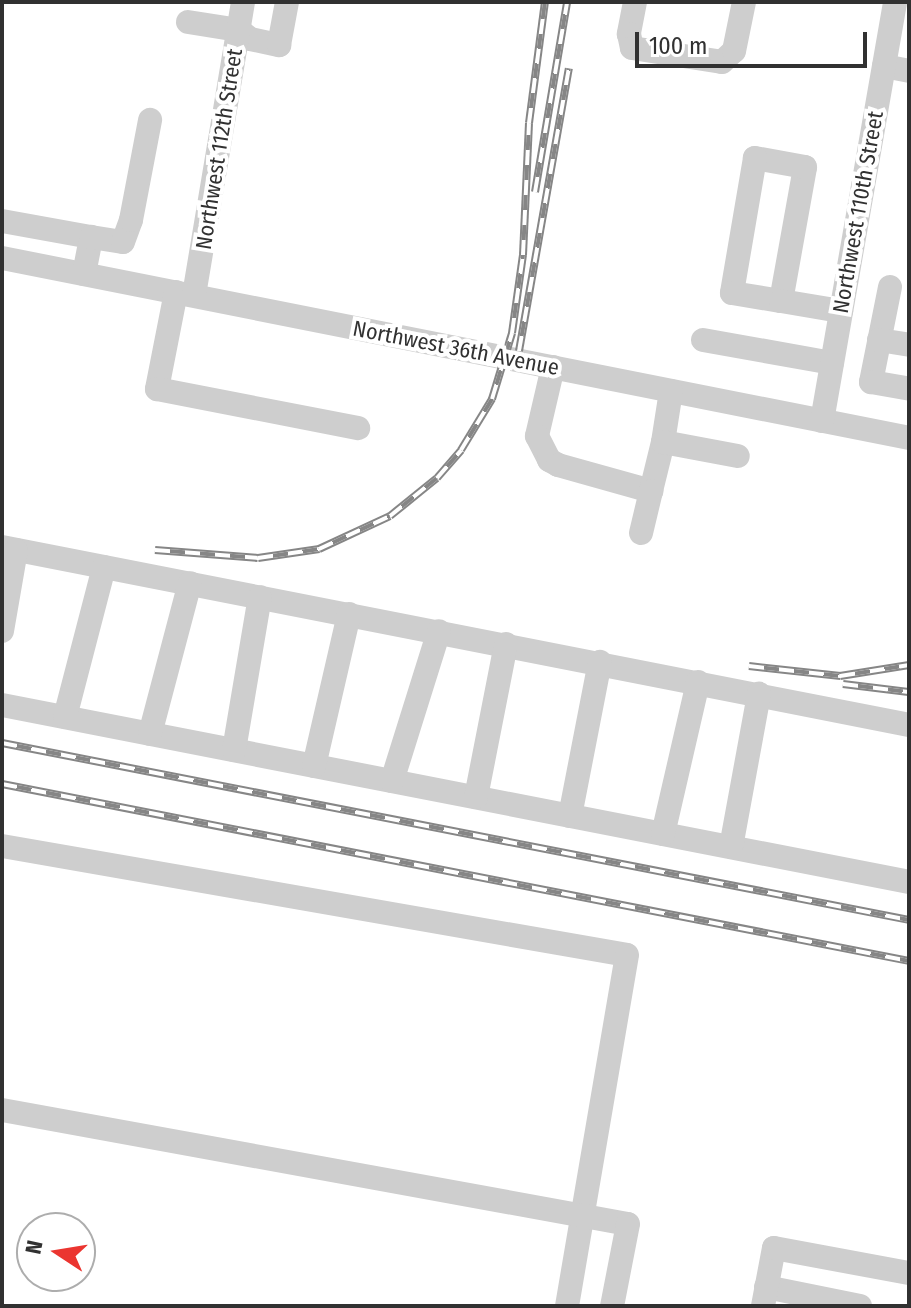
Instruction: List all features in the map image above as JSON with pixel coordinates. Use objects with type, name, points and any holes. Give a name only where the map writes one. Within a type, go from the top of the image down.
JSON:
[{"type":"street","name":"Northwest 112th Street","points":[[243,2],[185,294],[157,389],[358,428]]},
{"type":"street","points":[[188,22],[239,30],[250,39],[279,45],[287,2]]},
{"type":"street","points":[[635,2],[629,34],[632,48],[722,62],[734,51],[744,2]]},
{"type":"street","name":"Northwest 110th Street","points":[[822,421],[895,2]]},
{"type":"street","points":[[884,66],[909,71]]},
{"type":"street","points":[[2,221],[123,242],[131,220],[150,120]]},
{"type":"street","points":[[781,301],[805,167],[755,158],[732,293],[840,315],[909,345]]},
{"type":"street","points":[[84,274],[91,237]]},
{"type":"street","name":"Northwest 36th Avenue","points":[[2,258],[909,438]]},
{"type":"street","points":[[890,287],[871,382],[909,389]]},
{"type":"street","points":[[703,340],[832,363]]},
{"type":"street","points":[[553,367],[537,436],[549,460],[651,491]]},
{"type":"street","points":[[641,533],[663,442],[671,391]]},
{"type":"street","points":[[663,442],[738,456]]},
{"type":"street","points":[[2,631],[9,549],[600,662],[909,725]]},
{"type":"street","points":[[65,717],[104,567]]},
{"type":"street","points":[[150,734],[190,583]]},
{"type":"street","points":[[234,750],[260,597]]},
{"type":"street","points":[[314,766],[349,614]]},
{"type":"street","points":[[392,781],[439,631]]},
{"type":"street","points":[[476,797],[506,644]]},
{"type":"street","points":[[570,816],[600,662]]},
{"type":"street","points":[[663,834],[698,682]]},
{"type":"street","points":[[731,847],[759,694]]},
{"type":"street","points":[[2,705],[909,882]]},
{"type":"street","points":[[2,846],[627,955],[567,1306]]},
{"type":"street","points":[[2,1110],[628,1224],[612,1306]]},
{"type":"street","points":[[860,1306],[765,1296],[774,1248],[909,1273]]},
{"type":"railway","points":[[155,550],[258,558],[319,549],[390,516],[437,478],[461,450],[492,399],[512,333],[523,255],[529,123],[545,2]]},
{"type":"railway","points":[[535,192],[567,2]]},
{"type":"railway","points":[[519,351],[569,68]]},
{"type":"railway","points":[[749,666],[840,676],[909,665]]},
{"type":"railway","points":[[843,684],[909,692]]},
{"type":"railway","points":[[2,743],[909,920]]},
{"type":"railway","points":[[2,784],[909,961]]}]
